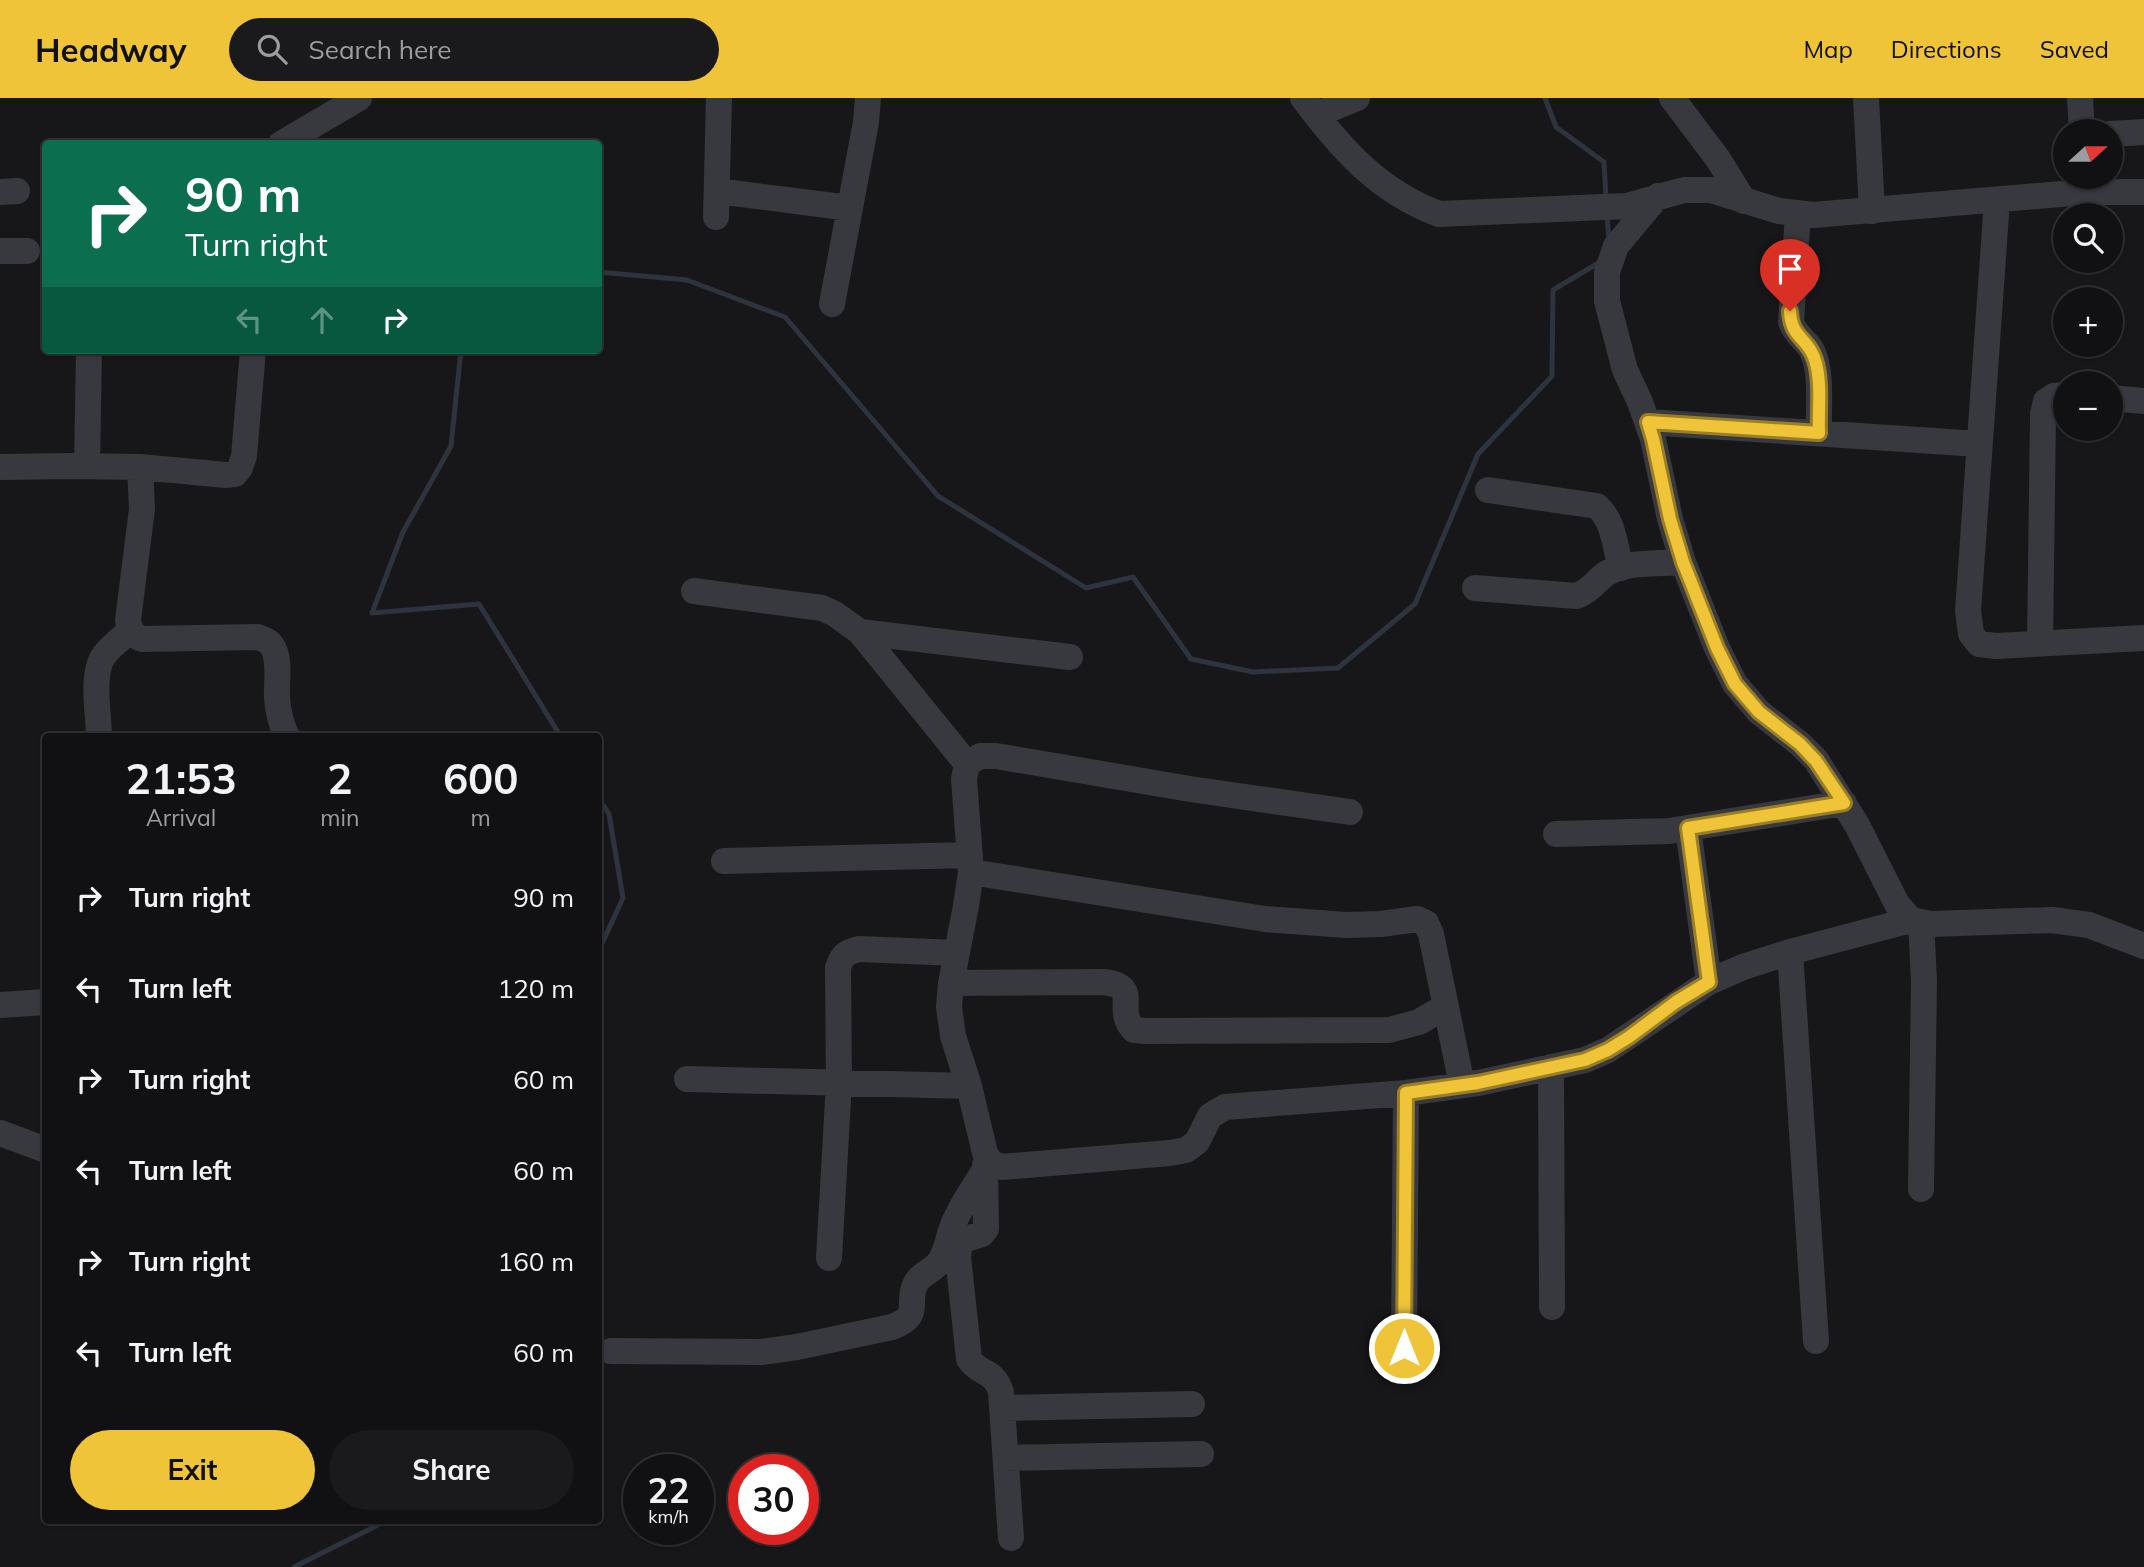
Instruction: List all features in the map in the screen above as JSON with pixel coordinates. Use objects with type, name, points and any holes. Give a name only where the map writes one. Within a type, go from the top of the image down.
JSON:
[{"type":"street","points":[[288,140],[359,98]]},
{"type":"street","points":[[719,98],[717,204],[850,208]]},
{"type":"street","points":[[832,304],[866,122],[868,98]]},
{"type":"street","points":[[1309,106],[1357,98]]},
{"type":"street","points":[[1672,98],[1725,169],[1744,201]]},
{"type":"street","points":[[1866,98],[1872,211]]},
{"type":"street","points":[[2080,98],[2081,119]]},
{"type":"street","points":[[1309,106],[1362,167],[1394,193],[1415,205],[1440,214],[1627,206],[1684,190],[1711,190],[1779,211],[1814,215],[1997,200],[2058,189]]},
{"type":"street","points":[[2123,133],[2144,132]]},
{"type":"street","points":[[2122,189],[2144,192]]},
{"type":"street","points":[[1658,196],[1616,246],[1606,272],[1607,301],[1616,336],[1626,370],[1648,422],[1670,519],[1683,562],[1717,648],[1735,684],[1759,712],[1800,744],[1816,761],[1857,825],[1898,904],[1916,921],[1924,981],[1921,1189]]},
{"type":"street","points":[[1997,200],[1968,611],[1971,634],[1979,643],[1996,646],[2144,638]]},
{"type":"street","points":[[1798,213],[1791,322],[1794,331],[1811,349],[1815,359],[1818,373],[1819,433]]},
{"type":"street","points":[[0,251],[27,251]]},
{"type":"street","points":[[87,466],[89,354]]},
{"type":"street","points":[[0,467],[140,467],[235,474],[244,456],[253,354]]},
{"type":"street","points":[[2040,644],[2043,414],[2046,401],[2053,397]]},
{"type":"street","points":[[2123,399],[2144,401]]},
{"type":"street","points":[[1648,422],[1979,444]]},
{"type":"street","points":[[140,467],[142,509],[128,620],[130,631],[142,639],[258,637],[266,640],[276,656],[279,719],[285,733]]},
{"type":"street","points":[[1488,490],[1597,506],[1610,524],[1620,568]]},
{"type":"street","points":[[1475,588],[1577,596],[1588,592],[1610,571],[1683,562]]},
{"type":"street","points":[[694,591],[822,608],[835,614],[860,632],[967,764]]},
{"type":"street","points":[[99,733],[97,678],[100,663],[104,654],[130,631]]},
{"type":"street","points":[[860,632],[1070,657]]},
{"type":"street","points":[[1011,1538],[998,1382],[992,1375],[973,1365],[969,1359],[958,1257],[960,1241],[982,1234],[986,1229],[985,1160],[969,1086],[953,1036],[949,1007],[970,863],[964,779],[967,764],[980,756],[996,756],[1190,789],[1350,812]]},
{"type":"street","points":[[1556,834],[1638,833],[1688,828],[1844,803]]},
{"type":"street","points":[[1688,828],[1709,982]]},
{"type":"street","points":[[724,860],[970,863],[1265,919],[1346,925],[1417,919],[1426,923],[1431,934],[1462,1085]]},
{"type":"street","points":[[985,1160],[1002,1167],[1170,1153],[1186,1150],[1197,1142],[1210,1116],[1225,1107],[1406,1093],[1462,1085],[1585,1060],[1608,1050],[1709,982],[1743,967],[1790,952],[1916,921],[1931,924],[2052,920],[2089,925],[2144,946]]},
{"type":"street","points":[[829,1258],[839,1082],[838,968],[842,956],[849,951],[859,950],[957,953]]},
{"type":"street","points":[[1790,952],[1816,1340]]},
{"type":"street","points":[[951,983],[1116,984],[1124,988],[1127,1022],[1134,1030],[1146,1031],[1389,1030],[1419,1022],[1446,1006]]},
{"type":"street","points":[[0,1005],[42,1002]]},
{"type":"street","points":[[1552,1067],[1552,1307]]},
{"type":"street","points":[[687,1079],[969,1086]]},
{"type":"street","points":[[1404,1348],[1406,1093]]},
{"type":"street","points":[[0,1133],[42,1149]]},
{"type":"street","points":[[611,1351],[761,1352],[797,1347],[892,1327],[904,1322],[913,1305],[915,1284],[940,1261],[958,1213],[985,1160]]},
{"type":"street","points":[[1002,1408],[1192,1404]]},
{"type":"street","points":[[1006,1458],[1201,1454]]},
{"type":"waterway","points":[[1545,98],[1556,127],[1604,162],[1606,198]]},
{"type":"waterway","points":[[1607,215],[1609,240]]},
{"type":"waterway","points":[[602,272],[687,280],[785,317],[938,496],[1086,588],[1133,577],[1191,659],[1253,672],[1338,668],[1415,604],[1478,454],[1552,376],[1553,290],[1600,262]]},
{"type":"waterway","points":[[461,354],[451,446],[403,532],[372,613],[479,604],[559,733]]},
{"type":"waterway","points":[[602,803],[609,814],[623,898],[602,943]]},
{"type":"waterway","points":[[294,1567],[380,1524]]},
{"type":"route","points":[[1404,1348],[1406,1093],[1478,1083],[1585,1060],[1629,1037],[1676,1002],[1709,982],[1688,828],[1844,803],[1816,761],[1800,744],[1759,712],[1735,684],[1717,648],[1683,562],[1670,519],[1648,422],[1819,433],[1818,373],[1815,359],[1811,349],[1794,331],[1790,311]]}]
